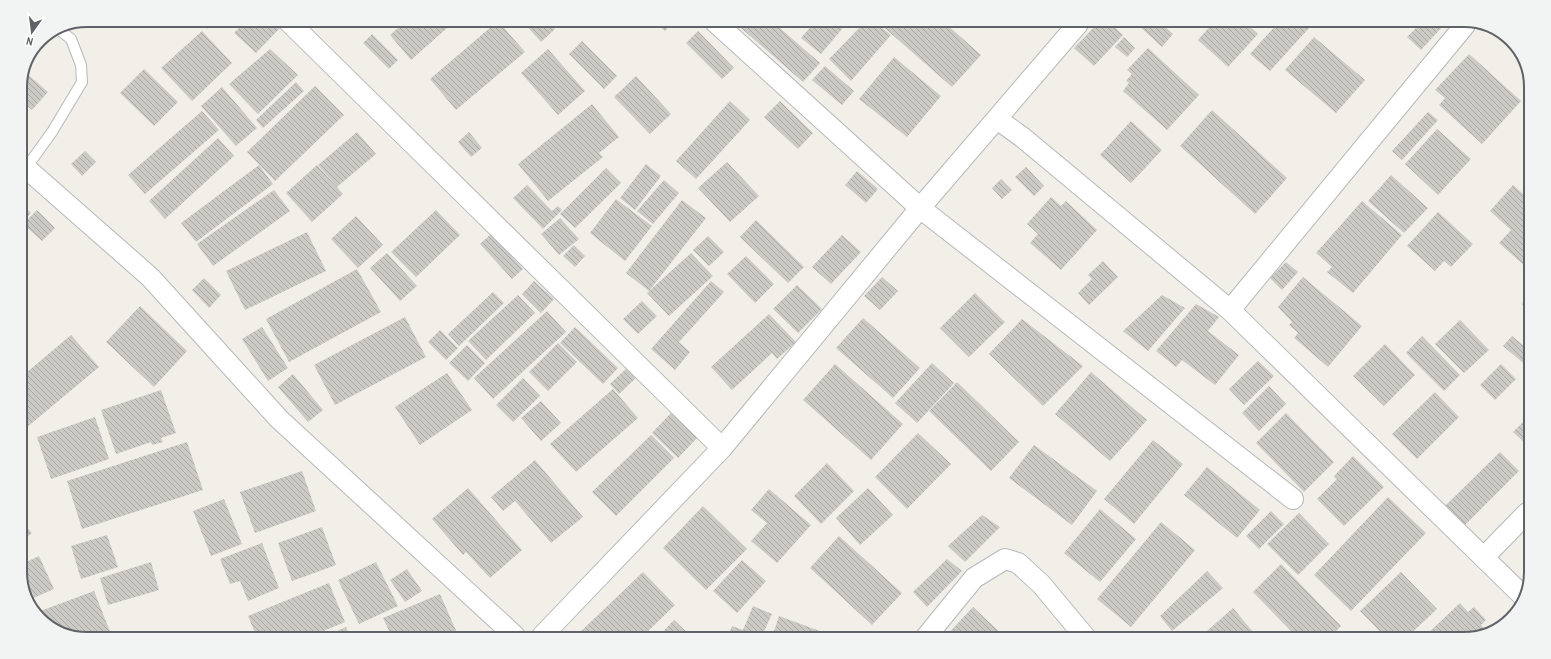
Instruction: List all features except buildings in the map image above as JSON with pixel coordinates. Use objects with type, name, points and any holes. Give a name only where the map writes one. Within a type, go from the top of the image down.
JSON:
[{"type":"street","points":[[294,27],[722,448]]},
{"type":"street","points":[[721,27],[920,208],[1293,499]]},
{"type":"street","points":[[546,632],[722,448],[920,208],[1075,27]]},
{"type":"street","points":[[1230,310],[1462,27]]},
{"type":"street","points":[[997,119],[1022,137],[1230,310],[1520,593]]},
{"type":"street","points":[[27,174],[150,277],[279,420],[511,632]]},
{"type":"street","points":[[1484,557],[1524,516]]},
{"type":"street","points":[[930,632],[974,578],[1005,559],[1018,563],[1041,584],[1081,632]]},
{"type":"lane","points":[[27,166],[52,132],[82,82],[81,65],[71,40],[63,33]]}]
